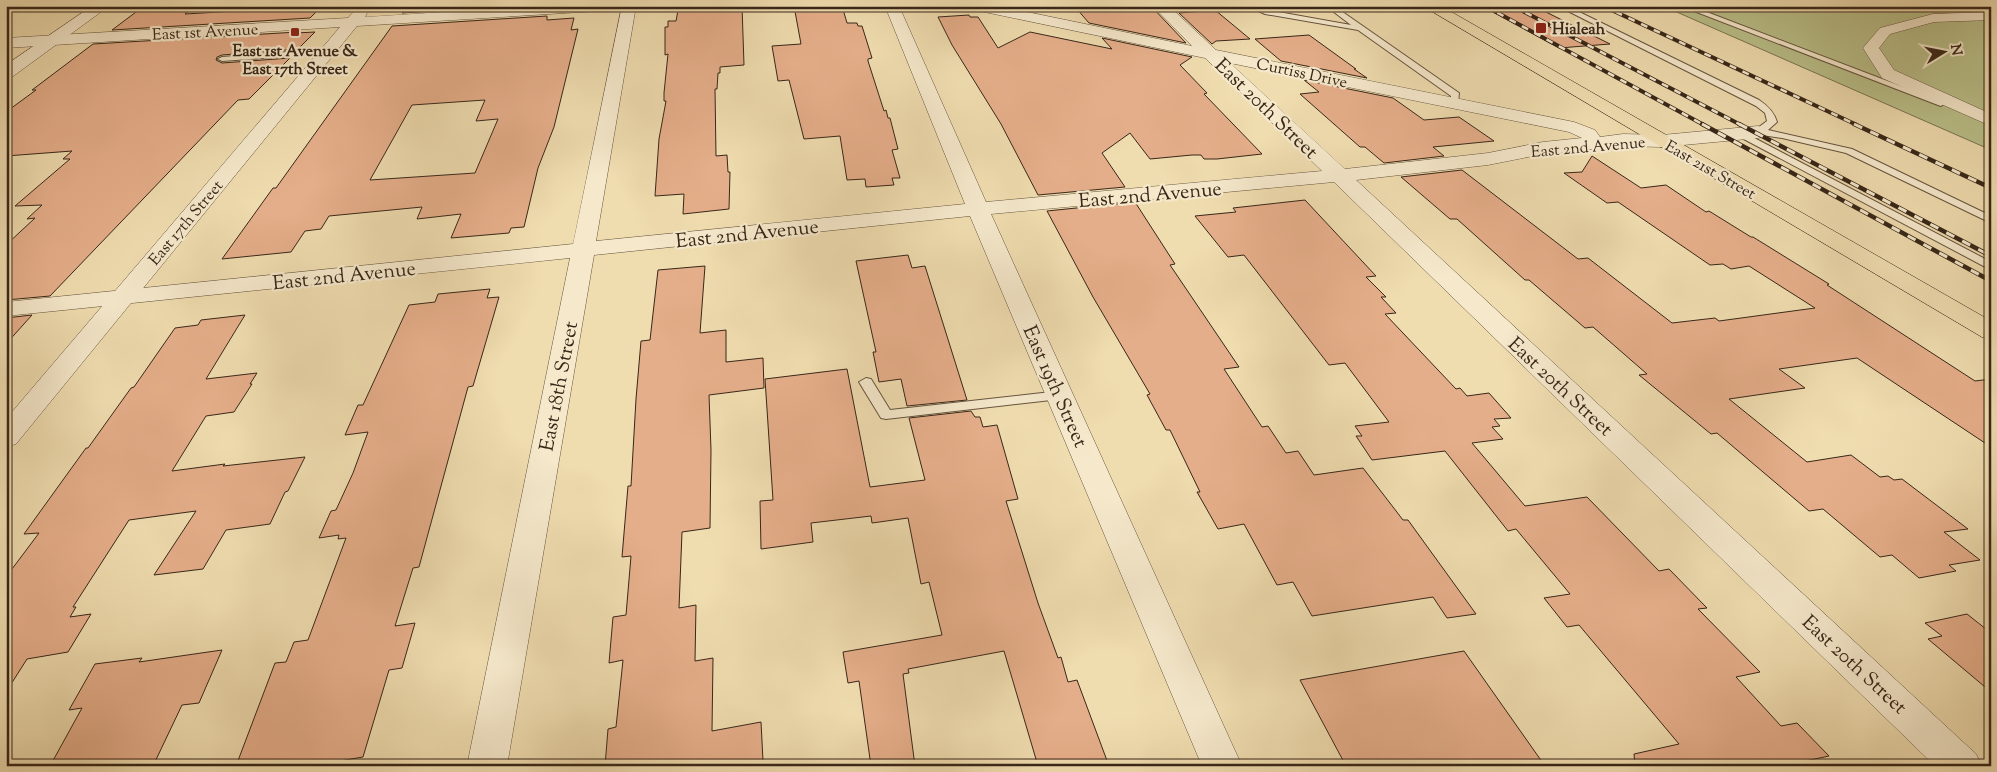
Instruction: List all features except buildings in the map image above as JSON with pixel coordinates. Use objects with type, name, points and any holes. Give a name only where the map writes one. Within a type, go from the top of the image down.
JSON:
[{"type":"main road","name":"East 21st Street","points":[[1430,6],[1991,332]]},
{"type":"street","points":[[6,73],[102,6]]},
{"type":"street","name":"East 1st Avenue","points":[[6,43],[359,14],[614,6]]},
{"type":"street","name":"East 18th Street","points":[[487,766],[629,6]]},
{"type":"street","name":"East 19th Street","points":[[892,6],[978,210],[1222,766]]},
{"type":"street","name":"Curtiss Drive","points":[[975,6],[1574,128],[1588,134],[1595,143]]},
{"type":"street","name":"East 20th Street","points":[[1162,8],[1962,766]]},
{"type":"street","name":"East 17th Street","points":[[6,438],[359,14]]},
{"type":"street","points":[[1983,118],[1888,74],[1872,48],[1885,31],[1933,18],[1991,16]]},
{"type":"street","points":[[1662,141],[1749,133]]},
{"type":"street","name":"East 2nd Avenue","points":[[6,309],[978,210],[1338,176],[1488,159],[1543,148],[1623,140],[1662,141]]},
{"type":"street","name":"East 2nd Avenue","points":[[1488,159],[1560,158],[1642,151],[1662,141]]},
{"type":"lane","points":[[1162,8],[1224,6]]},
{"type":"lane","points":[[1250,6],[1264,12],[1360,28]]},
{"type":"lane","points":[[1329,6],[1456,95],[1454,103]]},
{"type":"lane","points":[[1561,6],[1756,102],[1772,116],[1772,122],[1767,127],[1749,133]]},
{"type":"lane","points":[[1684,6],[1983,118]]},
{"type":"lane","points":[[222,59],[328,52]]},
{"type":"lane","points":[[1749,133],[1782,135],[1849,151],[1991,220]]},
{"type":"lane","points":[[1749,133],[1991,267]]},
{"type":"lane","points":[[866,382],[886,415],[1060,395]]},
{"type":"green space","points":[[1663,6],[1991,6],[1991,150]]},
{"type":"railway","points":[[1485,6],[1704,125]]},
{"type":"railway","points":[[1513,6],[1741,125]]},
{"type":"railway","points":[[1603,6],[1857,125]]},
{"type":"railway","points":[[1702,124],[1991,281]]},
{"type":"railway","points":[[1739,124],[1991,256]]},
{"type":"railway","points":[[1854,124],[1991,188]]},
{"type":"place","name":"Hialeah","points":[[1541,28]]},
{"type":"place","name":"East 1st Avenue & East 17th Street","points":[[295,32]]}]
